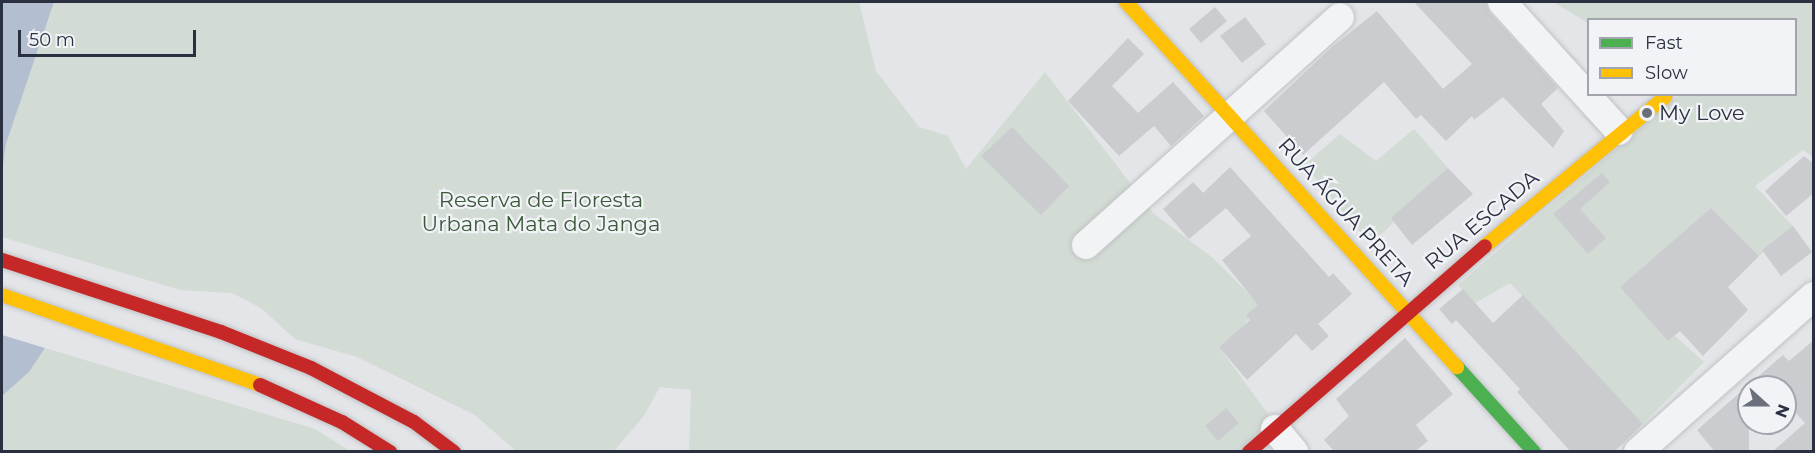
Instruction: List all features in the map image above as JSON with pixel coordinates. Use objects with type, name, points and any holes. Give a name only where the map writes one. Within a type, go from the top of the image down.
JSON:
[{"type":"street","name":"RUA ÁGUA PRETA","points":[[1126,2],[1534,452]]},
{"type":"street","points":[[1502,2],[1587,96]]},
{"type":"street","points":[[1086,244],[1232,117],[1340,17]]},
{"type":"street","points":[[1587,96],[1619,131]]},
{"type":"street","name":"RUA ESCADA","points":[[1249,452],[1407,311],[1619,131],[1665,97]]},
{"type":"street","points":[[7,261],[221,332],[311,368],[414,422],[454,452]]},
{"type":"street","points":[[2,295],[266,387],[342,422],[390,452]]},
{"type":"street","points":[[1638,452],[1814,296]]},
{"type":"street","points":[[1275,429],[1294,452]]},
{"type":"green space","name":"Reserva de Floresta Urbana Mata do Janga","points":[[54,2],[859,2],[876,71],[919,127],[948,136],[966,169],[1045,72],[1153,213],[1213,258],[1259,304],[1243,327],[1219,347],[1276,425],[1244,452],[689,451],[691,390],[660,387],[643,417],[614,451],[516,451],[475,415],[357,357],[295,339],[261,308],[232,293],[181,290],[2,237],[2,173],[6,144]]},
{"type":"green space","points":[[1553,2],[1813,2],[1813,157],[1803,150],[1755,186],[1793,226],[1759,256],[1711,208],[1621,287],[1704,362],[1643,424],[1510,283],[1475,303],[1458,285],[1678,96],[1797,96],[1797,18],[1587,18],[1587,22]]},
{"type":"green space","points":[[1414,129],[1448,168],[1371,245],[1304,165],[1340,134],[1376,161]]},
{"type":"green space","points":[[45,348],[315,429],[350,451],[2,451],[2,396],[29,372]]},
{"type":"water","points":[[2,2],[54,2],[6,144],[2,173]]},
{"type":"water","points":[[2,335],[45,348],[29,372],[2,396]]},
{"type":"building","points":[[1414,2],[1485,2],[1490,13],[1558,88],[1541,104],[1564,131],[1553,148],[1503,97],[1474,120],[1472,116],[1446,141],[1421,115],[1416,119],[1384,82],[1303,155],[1264,111],[1332,47],[1377,11],[1443,89],[1472,64]]},
{"type":"building","points":[[1215,7],[1227,21],[1201,43],[1189,29]]},
{"type":"building","points":[[1245,17],[1266,44],[1242,63],[1220,36]]},
{"type":"building","points":[[1128,38],[1144,54],[1112,86],[1138,113],[1173,82],[1204,116],[1171,146],[1154,126],[1119,156],[1068,101]]},
{"type":"building","points":[[1012,127],[1069,186],[1041,215],[981,156]]},
{"type":"building","points":[[1804,156],[1814,164],[1814,193],[1786,216],[1765,191]]},
{"type":"building","points":[[1230,167],[1329,277],[1333,273],[1352,294],[1318,324],[1329,336],[1312,351],[1296,334],[1247,380],[1219,347],[1250,320],[1246,315],[1258,305],[1222,260],[1251,236],[1226,208],[1189,239],[1163,209],[1193,182],[1203,193]]},
{"type":"building","points":[[1448,168],[1473,194],[1412,245],[1391,218]]},
{"type":"building","points":[[1602,173],[1610,182],[1580,209],[1606,238],[1588,254],[1553,214]]},
{"type":"building","points":[[1711,208],[1759,256],[1728,287],[1748,310],[1703,356],[1680,331],[1668,341],[1620,287]]},
{"type":"building","points":[[1793,226],[1812,252],[1781,276],[1762,250]]},
{"type":"building","points":[[1463,289],[1493,323],[1523,295],[1643,424],[1614,452],[1571,452],[1517,392],[1520,389],[1456,320],[1452,324],[1439,309]]},
{"type":"building","points":[[1405,338],[1453,394],[1416,425],[1428,441],[1414,452],[1335,452],[1324,440],[1349,416],[1336,399]]},
{"type":"building","points":[[1814,340],[1814,452],[1772,452],[1791,435],[1797,435],[1797,430],[1805,423],[1797,414],[1797,375],[1760,375],[1783,355],[1789,361]]},
{"type":"building","points":[[1737,395],[1737,435],[1749,435],[1749,452],[1715,452],[1697,430]]},
{"type":"building","points":[[1226,408],[1239,423],[1218,441],[1205,426]]},
{"type":"traffic: fast","points":[[1457,367],[1534,452]]},
{"type":"traffic: slow","points":[[1126,2],[1457,367]]},
{"type":"traffic: slow","points":[[1485,246],[1665,97]]},
{"type":"traffic: slow","points":[[2,295],[260,385]]},
{"type":"traffic: jam","points":[[1249,452],[1485,246]]},
{"type":"traffic: jam","points":[[2,260],[221,332],[311,368],[414,422],[454,452]]},
{"type":"traffic: jam","points":[[260,385],[342,422],[390,452]]},
{"type":"place","name":"My Love","points":[[1647,113]]}]
